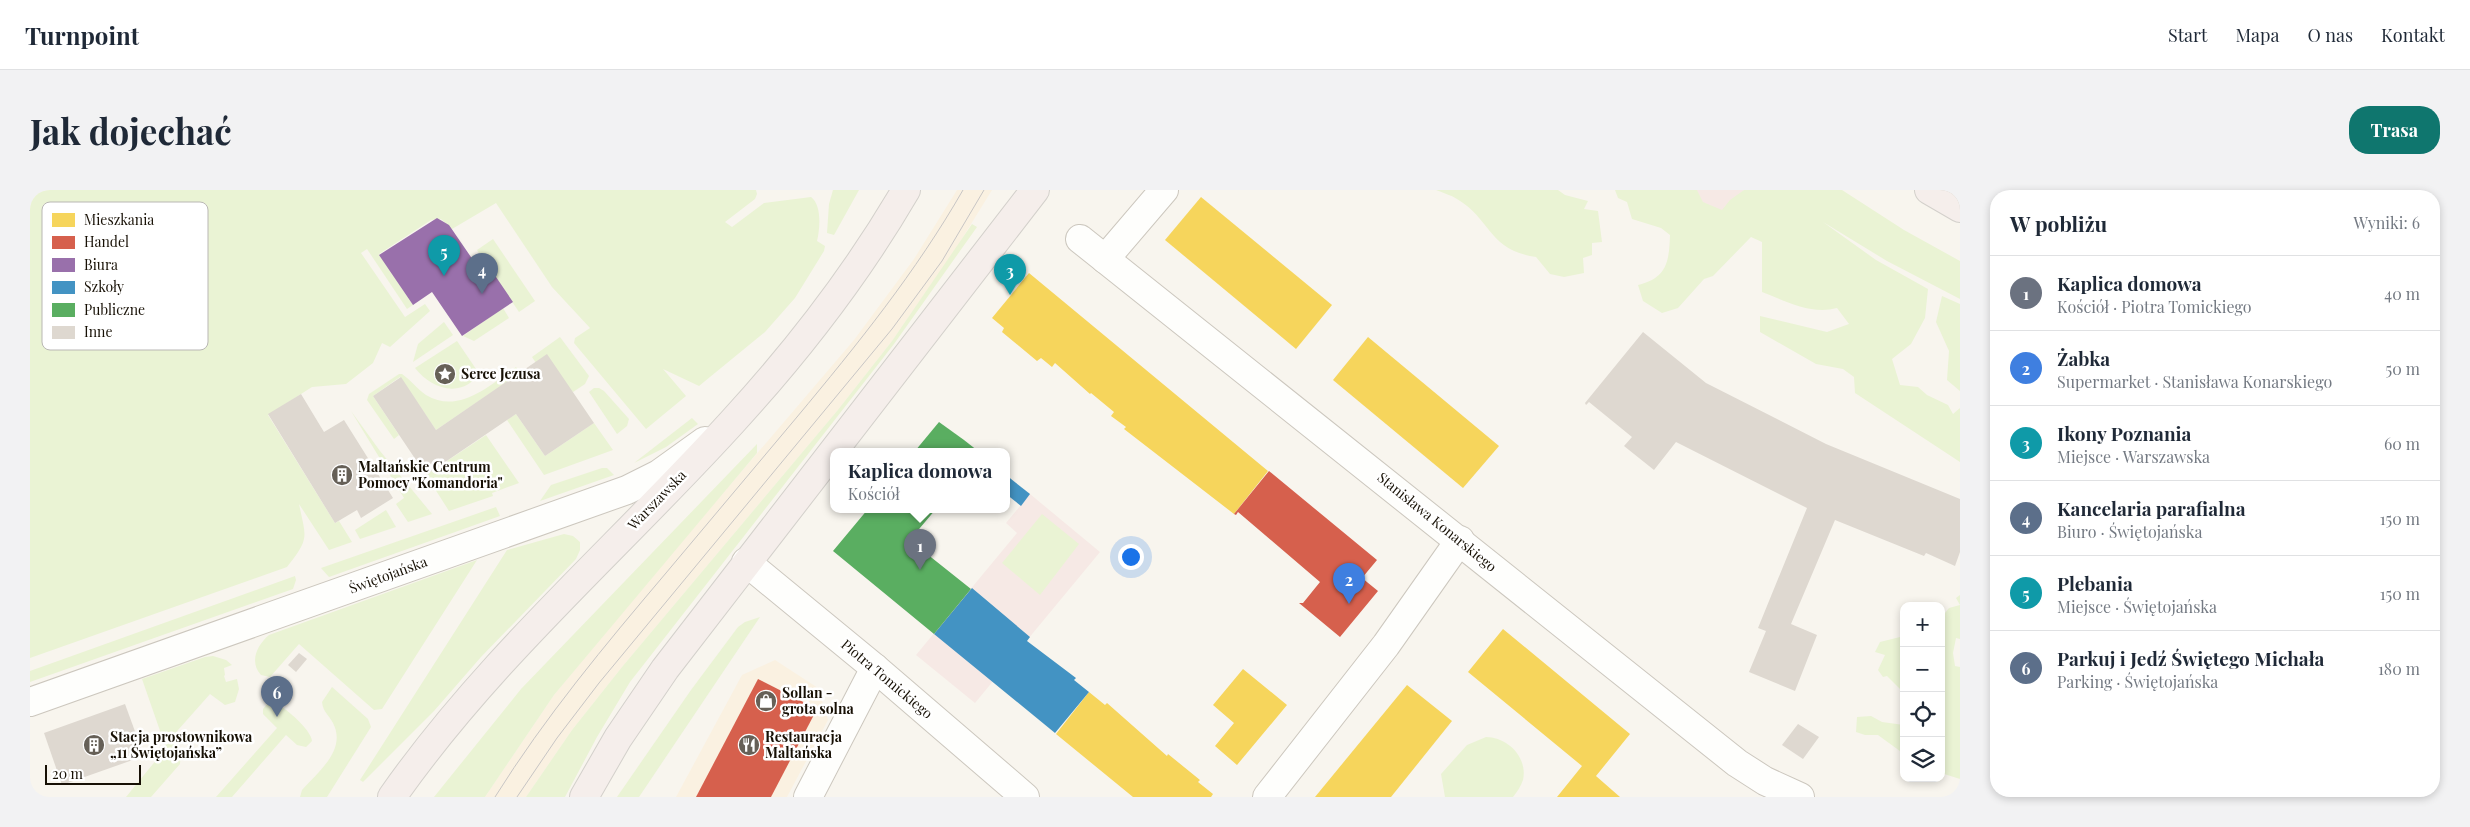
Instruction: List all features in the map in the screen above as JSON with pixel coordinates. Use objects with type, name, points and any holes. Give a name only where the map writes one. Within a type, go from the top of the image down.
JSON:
[{"type":"main road","name":"Warszawska","points":[[392,797],[447,725],[517,645],[733,421],[803,340],[851,278],[906,190]]},
{"type":"main road","points":[[835,448],[1035,190]]},
{"type":"main road","points":[[1929,190],[1960,208]]},
{"type":"main road","points":[[584,797],[618,738],[649,690],[830,454]]},
{"type":"street","points":[[1105,259],[1164,190]]},
{"type":"street","name":"Stanisława Konarskiego","points":[[1080,239],[1460,540],[1738,764],[1765,782],[1800,797]]},
{"type":"street","name":"Świętojańska","points":[[30,702],[627,490],[659,474],[733,421]]},
{"type":"street","points":[[1267,797],[1386,645],[1460,540]]},
{"type":"street","name":"Piotra Tomickiego","points":[[746,562],[875,668],[1025,797]]},
{"type":"street","points":[[808,797],[875,668]]},
{"type":"shaded area","points":[[957,190],[992,190],[955,250],[892,341],[837,411],[622,667],[572,730],[526,797],[485,797],[554,695],[654,574],[854,340],[914,259]]},
{"type":"shaded area","points":[[1679,190],[1744,190],[1723,217]]},
{"type":"shaded area","points":[[1030,494],[1100,552],[975,703],[916,655],[1017,533],[1006,523]]},
{"type":"shaded area","points":[[775,660],[818,688],[828,720],[787,797],[676,797],[742,675]]},
{"type":"green space","points":[[30,190],[756,190],[755,199],[725,222],[732,227],[764,203],[811,197],[815,201],[819,211],[817,241],[825,246],[824,251],[795,298],[765,332],[699,386],[663,369],[686,396],[646,429],[574,343],[575,338],[590,328],[552,287],[496,203],[452,229],[441,219],[431,220],[379,254],[413,305],[407,309],[367,249],[361,253],[405,317],[425,304],[430,311],[390,347],[382,343],[373,363],[346,384],[312,387],[268,415],[335,523],[339,521],[352,542],[329,550],[299,504],[304,531],[303,543],[287,567],[30,658]]},
{"type":"green space","points":[[833,190],[859,190],[834,235],[827,233],[829,204]]},
{"type":"green space","points":[[1436,190],[1558,190],[1565,195],[1588,201],[1584,209],[1598,211],[1602,242],[1592,243],[1592,255],[1583,258],[1584,273],[1564,277],[1550,274],[1536,257],[1508,248],[1499,241],[1468,207],[1455,198]]},
{"type":"green space","points":[[1615,190],[1697,190],[1703,202],[1722,210],[1730,200],[1744,190],[1842,190],[1904,230],[1960,261],[1960,299],[1887,261],[1823,222],[1876,260],[1928,289],[1925,318],[1911,344],[1892,359],[1900,385],[1918,387],[1927,395],[1948,405],[1953,414],[1960,408],[1960,462],[1855,393],[1854,377],[1843,369],[1816,364],[1760,332],[1760,316],[1827,332],[1849,324],[1837,308],[1818,310],[1808,308],[1789,303],[1762,292],[1762,242],[1751,237],[1713,276],[1704,279],[1678,308],[1662,313],[1643,301],[1638,285],[1648,282],[1661,273],[1669,253],[1670,235],[1661,228],[1632,219],[1627,202],[1618,198]]},
{"type":"green space","points":[[972,224],[977,227],[894,344],[630,682],[597,737],[565,797],[526,797],[572,730],[622,667],[837,411],[892,341]]},
{"type":"green space","points":[[493,239],[535,301],[519,312],[477,250]]},
{"type":"green space","points":[[1942,296],[1960,304],[1960,391],[1947,380],[1949,351],[1936,322]]},
{"type":"green space","points":[[503,308],[509,318],[474,341],[463,336]]},
{"type":"green space","points":[[444,322],[453,335],[413,362],[418,344]]},
{"type":"green space","points":[[560,337],[589,376],[585,384],[573,392],[536,363],[532,357]]},
{"type":"green space","points":[[457,341],[476,369],[476,378],[468,384],[460,388],[444,388],[428,380],[415,368]]},
{"type":"green space","points":[[516,367],[520,373],[436,430],[400,377],[373,396],[399,435],[394,439],[367,400],[369,394],[399,374],[402,374],[426,395],[450,402],[462,400],[485,389]]},
{"type":"green space","points":[[594,388],[604,391],[629,419],[627,426],[617,434],[589,392]]},
{"type":"green space","points":[[351,411],[380,451],[432,514],[408,522],[396,504],[404,498]]},
{"type":"green space","points":[[516,414],[545,456],[594,423],[613,450],[544,475],[507,420]]},
{"type":"green space","points":[[692,418],[698,424],[666,447],[634,463]]},
{"type":"green space","points":[[486,435],[519,483],[492,493],[493,496],[449,511],[426,475]]},
{"type":"green space","points":[[757,444],[757,453],[554,695],[485,797],[434,797],[521,689]]},
{"type":"green space","points":[[607,468],[614,475],[540,501],[551,485]]},
{"type":"green space","points":[[496,507],[500,516],[329,577],[321,568]]},
{"type":"green space","points":[[386,510],[396,527],[360,539],[355,530]]},
{"type":"green space","points":[[1042,514],[1079,544],[1040,595],[1002,563]]},
{"type":"green space","points":[[564,534],[573,536],[580,542],[580,550],[576,559],[481,657],[434,711],[363,782],[360,780],[507,550]]},
{"type":"green space","points":[[477,560],[382,709],[374,710],[299,644],[270,677],[261,675],[257,670],[256,654],[261,644],[269,635]]},
{"type":"green space","points":[[295,576],[296,580],[293,589],[30,682],[30,671]]},
{"type":"green space","points":[[1960,595],[1960,605],[1956,598]]},
{"type":"green space","points":[[1960,605],[1960,639],[1956,638],[1953,653],[1955,666],[1960,667],[1960,779],[1945,774],[1945,613],[1949,608]]},
{"type":"green space","points":[[760,617],[639,797],[617,797],[691,690],[738,627],[745,622]]},
{"type":"green space","points":[[1900,637],[1900,689],[1887,676],[1883,677],[1878,670],[1885,655],[1875,652],[1880,642]]},
{"type":"green space","points":[[213,656],[226,660],[232,665],[224,668],[224,676],[226,682],[237,679],[239,689],[235,702],[225,705],[210,694],[170,739],[181,752],[180,764],[151,797],[126,797],[166,748],[142,679],[205,657]]},
{"type":"green space","points":[[332,687],[368,719],[371,727],[327,797],[300,797],[302,790],[323,768],[334,751],[336,733],[322,702]]},
{"type":"green space","points":[[269,702],[280,706],[295,717],[307,730],[312,741],[306,747],[297,745],[286,735],[232,797],[216,797],[277,728],[263,714],[263,709]]},
{"type":"green space","points":[[1871,716],[1882,722],[1900,724],[1900,751],[1878,735],[1865,735],[1856,732],[1857,717]]},
{"type":"green space","points":[[1486,737],[1501,740],[1519,756],[1524,772],[1523,780],[1513,797],[1445,797],[1441,774],[1467,745]]},
{"type":"building: Mieszkania","points":[[1201,197],[1332,305],[1296,349],[1165,240]]},
{"type":"building: Mieszkania","points":[[1029,273],[1268,471],[1234,514],[1124,429],[1126,427],[1111,416],[1114,412],[1055,363],[1052,367],[1041,358],[1037,361],[1002,332],[1004,328],[992,318]]},
{"type":"building: Mieszkania","points":[[1368,337],[1499,446],[1463,488],[1333,380]]},
{"type":"building: Mieszkania","points":[[1503,629],[1630,734],[1596,776],[1620,797],[1557,797],[1582,766],[1468,672]]},
{"type":"building: Mieszkania","points":[[1243,669],[1287,705],[1237,765],[1215,746],[1234,723],[1213,705]]},
{"type":"building: Mieszkania","points":[[1407,685],[1452,721],[1391,797],[1315,797]]},
{"type":"building: Mieszkania","points":[[1089,692],[1105,705],[1107,703],[1167,756],[1168,754],[1200,780],[1198,782],[1213,794],[1211,797],[1133,797],[1056,734]]},
{"type":"building: Handel","points":[[1269,471],[1377,560],[1362,578],[1378,591],[1340,637],[1299,603],[1303,603],[1320,582],[1238,512],[1236,515],[1234,514]]},
{"type":"building: Handel","points":[[758,679],[817,709],[771,797],[696,797]]},
{"type":"building: Biura","points":[[437,218],[449,225],[473,260],[481,255],[513,302],[462,336],[432,292],[413,305],[379,255]]},
{"type":"building: Szkoły","points":[[1010,478],[1030,494],[1021,506],[1010,497]]},
{"type":"building: Szkoły","points":[[972,588],[1030,637],[1027,641],[1076,678],[1074,680],[1089,692],[1055,733],[934,634]]},
{"type":"building: Publiczne","points":[[939,422],[974,448],[917,448]]},
{"type":"building: Publiczne","points":[[865,513],[933,513],[914,535],[931,549],[927,554],[971,589],[934,634],[833,551]]},
{"type":"building: Inne","points":[[1643,332],[1706,383],[1826,444],[1960,499],[1960,552],[1955,566],[1926,553],[1924,556],[1835,520],[1791,624],[1817,635],[1795,691],[1749,672],[1766,631],[1758,628],[1807,508],[1676,442],[1654,470],[1624,446],[1632,437],[1589,402],[1586,405],[1585,403]]},
{"type":"building: Inne","points":[[547,354],[594,423],[545,456],[516,414],[426,475],[373,396],[401,377],[436,430]]},
{"type":"building: Inne","name":"Maltańskie Centrum Pomocy \"Komandoria\"","points":[[301,394],[324,432],[344,420],[393,498],[361,518],[357,510],[335,523],[268,414]]},
{"type":"building: Inne","points":[[299,653],[307,659],[296,672],[288,665]]},
{"type":"building: Inne","name":"Stacja prostownikowa „11 Świętojańska”","points":[[125,704],[144,756],[62,785],[44,733]]},
{"type":"building: Inne","points":[[1798,724],[1819,737],[1803,759],[1782,745]]},
{"type":"tram line","points":[[495,797],[534,738],[598,654],[842,363],[906,279],[963,190]]},
{"type":"tram line","points":[[517,797],[557,738],[599,683],[892,329],[942,261],[984,190]]},
{"type":"place","name":"Plebania","points":[[444,276]]},
{"type":"place","name":"Kancelaria parafialna","points":[[482,294]]},
{"type":"place","name":"Ikony Poznania","points":[[1010,295]]},
{"type":"place","name":"Serce Jezusa","points":[[445,374]]},
{"type":"place","name":"Maltańskie Centrum Pomocy \"Komandoria\"","points":[[342,475]]},
{"type":"place","name":"Kaplica domowa","points":[[920,570]]},
{"type":"place","name":"Żabka","points":[[1349,604]]},
{"type":"place","name":"Sollan - grota solna","points":[[766,701]]},
{"type":"place","name":"Parkuj i Jedź Świętego Michała","points":[[277,717]]},
{"type":"place","name":"Stacja prostownikowa „11 Świętojańska”","points":[[94,745]]},
{"type":"place","name":"Restauracja Maltańska","points":[[749,745]]}]
